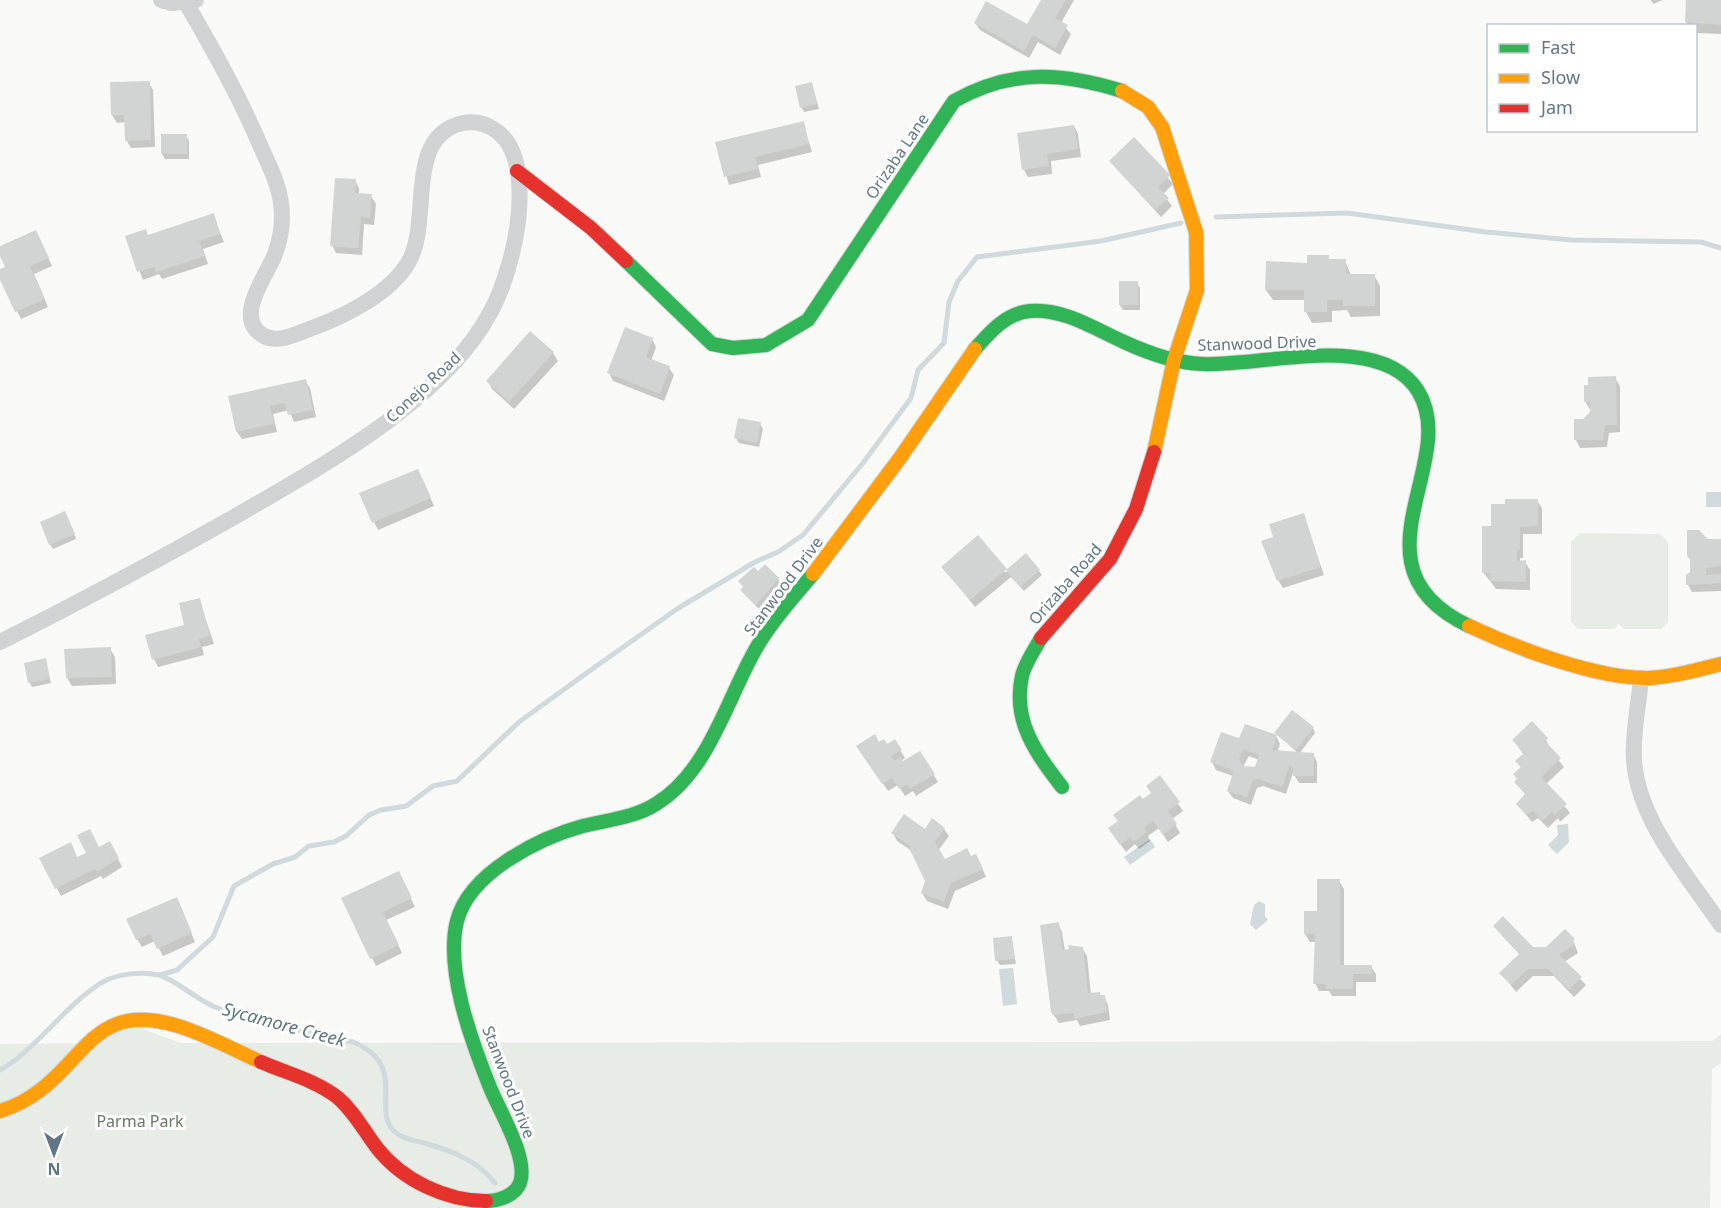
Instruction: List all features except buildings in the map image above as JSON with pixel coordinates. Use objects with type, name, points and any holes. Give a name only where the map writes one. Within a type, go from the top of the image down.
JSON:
[{"type":"main road","name":"Orizaba Lane","points":[[517,171],[591,228],[712,344],[751,348],[766,345],[808,320],[954,101],[992,81],[1040,74],[1128,92],[1154,112],[1162,127],[1196,232],[1198,267],[1194,304],[1174,360]]},
{"type":"main road","name":"Stanwood Drive","points":[[0,1111],[19,1105],[37,1095],[88,1043],[109,1027],[130,1020],[148,1020],[177,1028],[329,1091],[351,1111],[388,1159],[421,1183],[446,1194],[470,1200],[495,1201],[509,1196],[520,1183],[521,1165],[473,1040],[457,962],[457,921],[472,892],[500,867],[536,845],[563,832],[647,810],[676,789],[703,751],[749,661],[770,626],[850,525],[971,355],[999,323],[1026,312],[1061,314],[1134,347],[1174,360],[1221,365],[1356,357],[1383,363],[1400,372],[1418,393],[1428,423],[1427,443],[1413,506],[1410,541],[1415,572],[1427,597],[1445,613],[1488,633],[1594,669],[1641,678],[1659,678],[1721,664]]},
{"type":"main road","name":"Orizaba Road","points":[[1062,787],[1036,753],[1024,729],[1020,704],[1022,674],[1042,634],[1097,575],[1120,543],[1150,470],[1174,360]]},
{"type":"street","points":[[161,0],[191,1]]},
{"type":"street","name":"Conejo Road","points":[[0,642],[176,550],[281,490],[377,429],[410,404],[466,348],[491,313],[503,282],[516,231],[519,190],[513,152],[496,130],[482,123],[471,122],[455,125],[442,133],[432,144],[422,184],[421,230],[416,247],[397,278],[363,303],[326,323],[285,338],[264,336],[256,328],[251,318],[250,306],[280,238],[281,196],[274,174],[239,97],[191,1]]},
{"type":"street","points":[[1641,678],[1634,750],[1638,786],[1650,816],[1666,844],[1721,925]]},
{"type":"green space","points":[[1580,533],[1660,534],[1668,542],[1668,622],[1661,629],[1624,629],[1619,624],[1614,629],[1578,629],[1571,622],[1571,542]]},
{"type":"green space","name":"Parma Park","points":[[123,1022],[181,1043],[1712,1041],[1721,1034],[1721,1063],[1712,1069],[1710,1208],[0,1208],[0,1044],[101,1043]]},
{"type":"shaded area","points":[[1706,492],[1721,492],[1721,507],[1706,507]]},
{"type":"shaded area","points":[[1568,824],[1569,842],[1557,854],[1548,845],[1558,835],[1557,825]]},
{"type":"shaded area","points":[[1150,839],[1155,847],[1130,865],[1124,857]]},
{"type":"shaded area","points":[[1259,901],[1265,904],[1265,916],[1268,920],[1256,930],[1250,924],[1254,905]]},
{"type":"shaded area","points":[[1013,968],[1017,1004],[1003,1006],[999,969]]},
{"type":"waterway","points":[[1216,217],[1347,213],[1486,232],[1571,240],[1701,242],[1721,248]]},
{"type":"waterway","points":[[160,975],[177,970],[213,937],[234,886],[273,864],[295,857],[309,846],[334,842],[346,836],[369,815],[381,810],[406,806],[433,786],[457,781],[519,722],[588,672],[677,609],[755,562],[778,552],[803,535],[863,463],[911,398],[918,370],[944,343],[949,302],[958,281],[977,257],[1101,241],[1181,223]]},
{"type":"waterway","name":"Sycamore Creek","points":[[0,1070],[25,1052],[74,1004],[101,983],[129,974],[159,975],[215,1007],[266,1023],[353,1042],[370,1052],[380,1063],[385,1074],[386,1111],[388,1122],[394,1131],[404,1138],[463,1157],[480,1168],[495,1183]]},
{"type":"traffic: fast","points":[[626,261],[712,344],[733,348],[766,345],[808,320],[954,101],[996,83],[1036,77],[1078,80],[1122,91]]},
{"type":"traffic: fast","points":[[975,349],[993,330],[1013,315],[1042,311],[1067,316],[1143,350],[1182,362],[1227,364],[1287,358],[1349,356],[1377,361],[1400,372],[1418,391],[1428,419],[1427,449],[1413,513],[1410,544],[1414,574],[1433,602],[1469,626]]},
{"type":"traffic: fast","points":[[486,1201],[501,1199],[518,1188],[522,1172],[517,1147],[482,1067],[468,1026],[457,982],[454,940],[457,921],[464,904],[491,873],[527,849],[546,839],[583,826],[639,813],[675,790],[704,753],[764,635],[813,574]]},
{"type":"traffic: fast","points":[[1041,638],[1023,671],[1020,708],[1028,736],[1043,762],[1062,787]]},
{"type":"traffic: slow","points":[[1122,91],[1148,107],[1162,127],[1196,232],[1197,290],[1174,360],[1154,452]]},
{"type":"traffic: slow","points":[[813,574],[900,458],[975,349]]},
{"type":"traffic: slow","points":[[1469,626],[1557,661],[1628,677],[1667,676],[1721,664]]},
{"type":"traffic: slow","points":[[0,1111],[21,1103],[39,1091],[98,1035],[117,1024],[134,1020],[152,1020],[190,1030],[261,1062]]},
{"type":"traffic: jam","points":[[517,171],[591,228],[626,261]]},
{"type":"traffic: jam","points":[[1041,638],[1110,559],[1136,509],[1154,452]]},
{"type":"traffic: jam","points":[[261,1062],[310,1081],[337,1097],[354,1115],[387,1159],[412,1179],[441,1193],[486,1201]]}]
